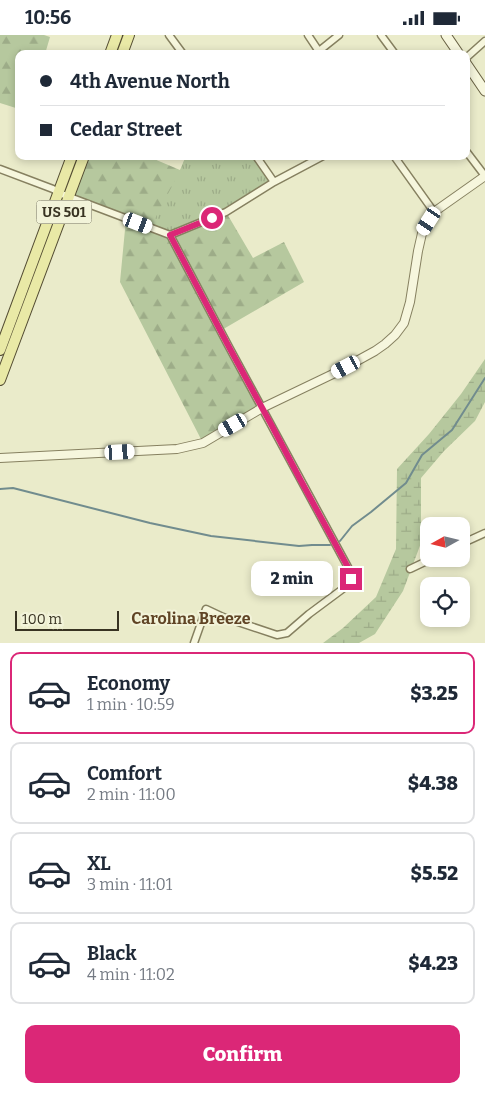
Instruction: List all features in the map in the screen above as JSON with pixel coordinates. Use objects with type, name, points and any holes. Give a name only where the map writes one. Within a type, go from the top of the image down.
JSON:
[{"type":"main road","points":[[111,50],[117,35]]},
{"type":"main road","points":[[123,50],[129,35]]},
{"type":"main road","points":[[439,35],[449,50]]},
{"type":"main road","points":[[446,35],[457,50]]},
{"type":"main road","points":[[470,69],[485,91]]},
{"type":"main road","points":[[470,75],[485,91]]},
{"type":"main road","name":"US 501","points":[[0,350],[71,160]]},
{"type":"main road","name":"US 501","points":[[0,380],[83,160]]},
{"type":"street","points":[[169,35],[180,50]]},
{"type":"street","points":[[308,35],[319,50]]},
{"type":"street","points":[[322,50],[339,35]]},
{"type":"street","points":[[381,35],[392,50]]},
{"type":"street","points":[[470,54],[485,41]]},
{"type":"street","points":[[0,458],[176,449],[203,443],[262,408],[375,351],[395,335],[404,323],[410,302],[423,229],[434,212],[485,176],[470,156]]},
{"type":"street","points":[[259,160],[274,182]]},
{"type":"street","points":[[170,235],[226,212],[274,182],[315,160]]},
{"type":"street","points":[[397,160],[434,212]]},
{"type":"street","points":[[0,169],[170,235],[224,339],[350,571],[351,579],[348,585],[287,633],[277,635],[223,617],[206,609],[194,643]]},
{"type":"street","points":[[470,540],[485,533]]},
{"type":"street","points":[[410,569],[420,564]]},
{"type":"green space","points":[[0,35],[44,35],[50,37],[46,50],[15,50],[15,108],[0,103]]},
{"type":"green space","points":[[83,160],[156,160],[180,170],[184,160],[189,160],[226,212],[253,258],[284,242],[304,282],[220,331],[262,408],[203,443],[120,282],[126,219],[70,197]]},
{"type":"green space","points":[[184,160],[259,160],[274,182],[226,212],[170,235],[150,228]]},
{"type":"green space","points":[[485,359],[485,402],[475,421],[444,451],[421,478],[420,546],[403,591],[375,634],[359,643],[323,643],[343,628],[376,597],[396,549],[397,469],[429,434],[461,394]]},
{"type":"waterway","points":[[340,541],[352,526],[406,483],[422,455],[452,430],[485,378]]},
{"type":"waterway","points":[[0,489],[13,488],[150,523],[211,536],[299,546],[330,545]]},
{"type":"district","name":"Carolina Breeze","points":[[191,618]]},
{"type":"route","points":[[212,218],[170,235],[350,571],[351,579]]}]
